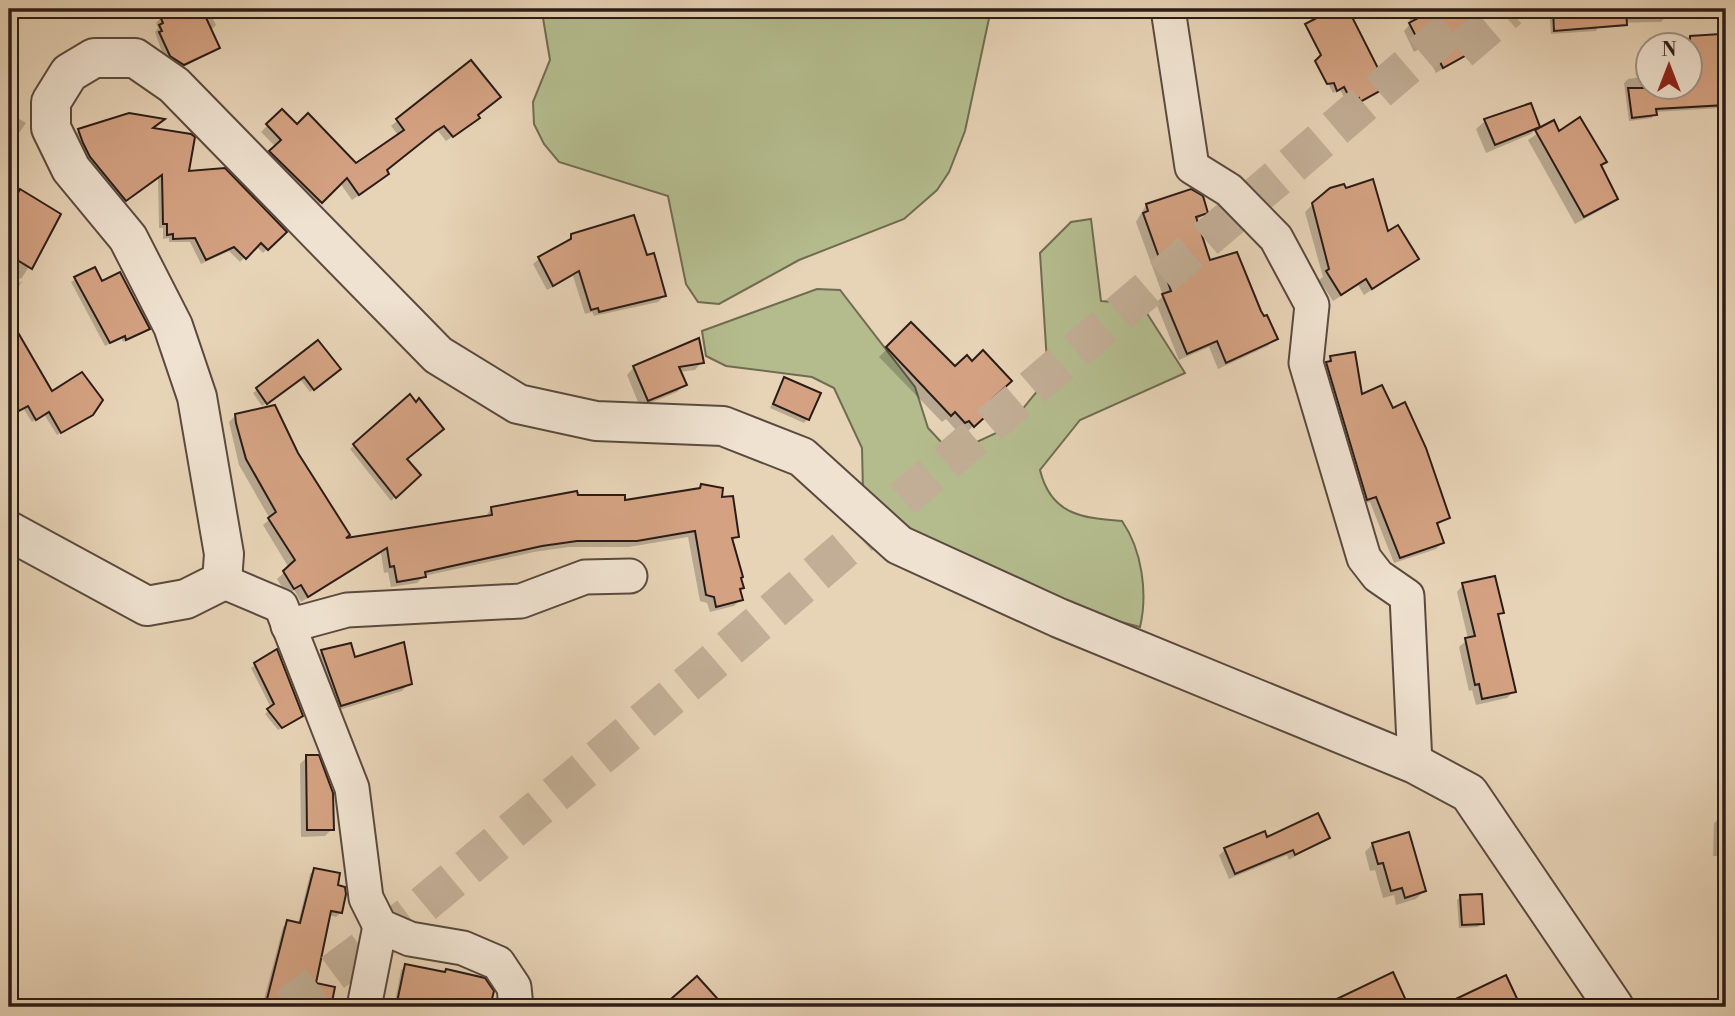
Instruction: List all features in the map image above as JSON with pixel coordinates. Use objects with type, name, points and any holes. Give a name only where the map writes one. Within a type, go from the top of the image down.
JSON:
[{"type":"street","points":[[1168,9],[1192,167],[1229,190],[1276,238],[1312,305],[1306,363],[1364,558],[1378,576],[1407,596],[1415,764]]},
{"type":"street","points":[[222,581],[224,554],[197,397],[173,326],[128,238],[71,169],[51,128],[51,102],[69,73],[93,58],[135,58],[174,85],[438,355],[518,404],[596,421],[723,426],[802,457],[899,545],[1059,618],[1415,764],[1469,793],[1614,1007]]},
{"type":"street","points":[[9,531],[147,606],[186,599],[222,581],[281,606],[352,788],[366,898],[380,926],[363,1007]]},
{"type":"street","points":[[288,626],[347,610],[521,601],[585,577],[630,576]]},
{"type":"street","points":[[380,926],[410,939],[463,948],[498,963],[514,987],[516,1007]]},
{"type":"green space","points":[[520,9],[991,9],[965,131],[949,172],[937,190],[904,219],[799,260],[719,304],[698,302],[686,284],[668,196],[559,162],[544,144],[534,124],[533,102],[550,60],[543,18]]},
{"type":"green space","points":[[1091,219],[1101,301],[1141,304],[1185,373],[1080,420],[1040,470],[1045,485],[1060,505],[1081,515],[1122,521],[1129,532],[1142,572],[1140,627],[960,579],[863,491],[862,448],[834,388],[812,377],[726,366],[706,356],[702,331],[817,289],[840,290],[915,387],[928,428],[943,444],[964,448],[1007,428],[1048,378],[1040,253],[1071,222]]},
{"type":"building","points":[[157,9],[202,9],[220,48],[184,65],[170,56],[159,32],[162,31],[159,25],[163,23]]},
{"type":"building","points":[[1334,9],[1348,9],[1386,84],[1378,88],[1380,91],[1360,102],[1359,98],[1352,102],[1344,87],[1337,91],[1334,83],[1327,84],[1315,61],[1321,55],[1305,24]]},
{"type":"building","points":[[1413,9],[1469,9],[1488,43],[1443,68],[1430,42],[1421,46],[1409,23],[1418,18]]},
{"type":"building","points":[[1553,9],[1626,9],[1627,25],[1554,31]]},
{"type":"building","points":[[1720,34],[1721,43],[1726,43],[1726,105],[1656,109],[1657,115],[1632,118],[1628,88],[1634,88],[1634,102],[1704,102],[1704,35]]},
{"type":"building","points":[[471,60],[501,97],[478,115],[480,118],[453,137],[444,126],[436,131],[387,170],[389,174],[359,195],[347,178],[322,203],[269,151],[281,140],[266,124],[282,109],[297,124],[308,113],[356,163],[404,130],[396,119]]},
{"type":"building","points":[[1531,103],[1540,127],[1495,145],[1484,119]]},
{"type":"building","points":[[129,113],[165,119],[153,128],[195,137],[189,171],[225,168],[287,232],[268,250],[261,243],[246,259],[234,247],[206,260],[195,238],[173,239],[173,234],[167,235],[167,224],[163,224],[162,175],[126,201],[90,157],[78,129]]},
{"type":"building","points":[[1580,117],[1607,162],[1601,165],[1618,199],[1584,217],[1535,130],[1554,120],[1559,131]]},
{"type":"building","points":[[1373,179],[1388,231],[1398,225],[1419,259],[1372,289],[1366,279],[1341,295],[1326,271],[1329,269],[1312,203],[1330,188],[1344,184],[1346,188]]},
{"type":"building","points":[[20,189],[61,214],[32,269],[9,255],[9,209]]},
{"type":"building","points":[[1191,189],[1203,196],[1208,213],[1196,217],[1210,260],[1237,252],[1261,311],[1264,316],[1267,315],[1278,339],[1226,363],[1217,341],[1187,354],[1162,294],[1171,291],[1143,213],[1148,211],[1146,204]]},
{"type":"building","points":[[634,215],[647,255],[654,253],[666,296],[599,312],[598,308],[591,310],[579,271],[553,286],[538,257],[571,239],[571,234]]},
{"type":"building","points":[[95,267],[102,281],[120,272],[150,329],[126,340],[125,336],[110,343],[74,277]]},
{"type":"building","points":[[9,317],[52,391],[82,372],[103,400],[93,415],[61,433],[49,412],[36,420],[28,406],[17,412],[9,399]]},
{"type":"building","points":[[911,322],[955,366],[967,355],[972,361],[983,350],[1012,381],[991,400],[997,406],[974,427],[969,421],[965,423],[955,412],[951,416],[886,347]]},
{"type":"building","points":[[699,338],[704,363],[679,367],[687,385],[648,401],[633,366]]},
{"type":"building","points":[[318,340],[341,369],[314,390],[304,377],[267,404],[256,388]]},
{"type":"building","points":[[1355,352],[1362,394],[1382,385],[1393,408],[1405,402],[1426,448],[1450,518],[1437,523],[1444,543],[1400,558],[1376,497],[1367,500],[1326,362],[1331,361],[1330,356]]},
{"type":"building","points":[[784,377],[821,393],[809,420],[773,404]]},
{"type":"building","points":[[410,394],[416,402],[419,398],[444,429],[407,459],[421,475],[396,498],[353,444]]},
{"type":"building","points":[[275,405],[298,453],[350,535],[346,538],[492,515],[491,507],[577,491],[578,495],[625,495],[625,500],[700,488],[701,484],[723,488],[722,497],[733,496],[739,537],[732,538],[743,577],[744,588],[740,589],[743,600],[716,607],[714,597],[706,595],[695,531],[637,541],[577,541],[542,546],[425,572],[426,577],[397,582],[394,566],[390,567],[387,548],[308,597],[301,585],[294,589],[283,571],[295,560],[268,518],[276,512],[246,459],[236,423],[235,414]]},
{"type":"building","points":[[1495,576],[1504,613],[1498,614],[1516,692],[1482,699],[1479,684],[1475,685],[1465,638],[1475,636],[1462,583]]},
{"type":"building","points":[[404,642],[412,684],[341,706],[321,650],[351,643],[355,657]]},
{"type":"building","points":[[277,649],[303,716],[282,728],[267,709],[274,704],[254,663]]},
{"type":"building","points":[[306,755],[319,755],[333,793],[334,830],[307,830]]},
{"type":"building","points":[[1318,813],[1330,838],[1295,855],[1293,850],[1235,874],[1224,848],[1265,831],[1267,837]]},
{"type":"building","points":[[1409,832],[1426,891],[1405,898],[1402,888],[1391,891],[1383,863],[1378,864],[1372,843]]},
{"type":"building","points":[[314,868],[340,873],[338,885],[345,887],[346,894],[342,913],[331,911],[316,983],[335,987],[331,1007],[265,1007],[287,920],[300,923]]},
{"type":"building","points":[[1482,894],[1484,924],[1462,925],[1460,895]]},
{"type":"building","points":[[405,964],[445,972],[446,969],[485,978],[494,991],[490,1007],[396,1007]]},
{"type":"building","points":[[1393,972],[1409,1007],[1320,1007]]},
{"type":"building","points":[[1506,975],[1521,1007],[1439,1007]]},
{"type":"building","points":[[697,976],[725,1007],[662,1007]]},
{"type":"tunnel","points":[[287,1007],[419,908],[698,675],[1474,9]]},
{"type":"tunnel","points":[[1460,51],[1509,9]]}]
